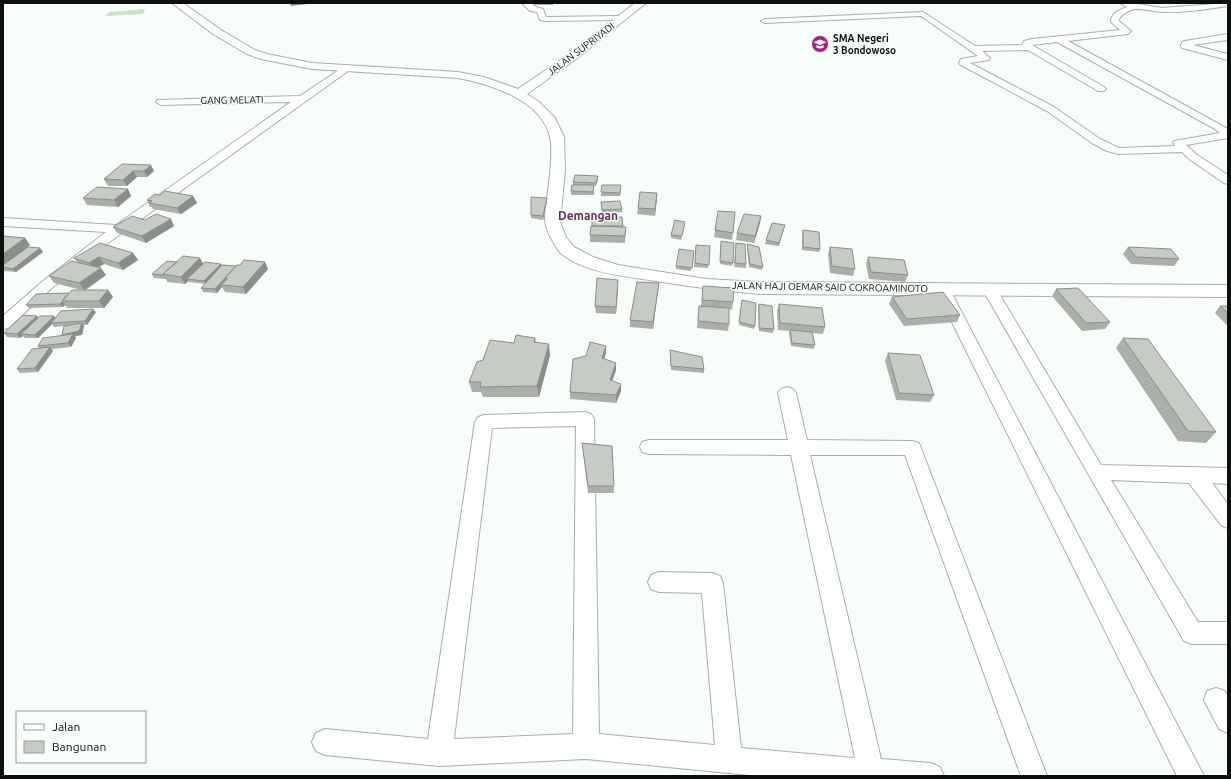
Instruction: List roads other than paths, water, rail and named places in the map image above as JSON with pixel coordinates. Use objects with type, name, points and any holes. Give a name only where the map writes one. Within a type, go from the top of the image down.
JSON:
[{"type":"street","name":"JALAN HAJI OEMAR SAID COKROAMINOTO","points":[[177,3],[217,32],[251,52],[265,57],[312,66],[458,75],[480,79],[519,94],[536,105],[550,121],[558,138],[558,171],[552,222],[558,237],[568,251],[587,261],[616,270],[649,276],[729,286],[760,288],[1228,291]]},
{"type":"street","points":[[526,3],[533,9],[540,11],[544,19],[622,18]]},
{"type":"street","name":"JALAN SUPRIYADI","points":[[519,94],[572,57],[641,3]]},
{"type":"street","points":[[1124,3],[1133,7],[1158,10],[1184,9],[1228,4]]},
{"type":"street","points":[[1029,47],[1026,45],[1027,43],[1125,32],[1125,29],[1114,22],[1115,18],[1119,13],[1133,7]]},
{"type":"street","points":[[765,20],[923,14],[986,58],[967,60],[964,61],[964,63],[1062,116],[1109,149],[1119,151],[1183,149]]},
{"type":"street","points":[[1228,37],[1185,44],[1185,46],[1228,58]]},
{"type":"street","points":[[1060,40],[1220,127],[1228,134]]},
{"type":"street","points":[[973,49],[1029,47],[1101,89]]},
{"type":"street","points":[[3,324],[48,284],[119,229],[345,69]]},
{"type":"street","name":"GANG MELATI","points":[[162,102],[302,99]]},
{"type":"street","points":[[1228,134],[1178,143],[1183,149],[1228,180]]},
{"type":"street","points":[[3,222],[119,229]]},
{"type":"street","points":[[942,288],[1191,776]]},
{"type":"street","points":[[990,290],[1192,633],[1228,633]]},
{"type":"street","points":[[786,394],[872,774]]},
{"type":"street","points":[[439,753],[484,422],[585,419],[586,746]]},
{"type":"street","points":[[649,447],[912,448],[1034,776]]},
{"type":"street","points":[[1096,472],[1228,476]]},
{"type":"street","points":[[1195,476],[1228,520]]},
{"type":"street","points":[[659,582],[712,583],[729,760]]},
{"type":"street","points":[[325,742],[439,753],[586,746],[872,774],[931,776]]},
{"type":"place","name":"SMA Negeri 3 Bondowoso","points":[[820,44]]},
{"type":"district","name":"Demangan","points":[[588,215]]}]
